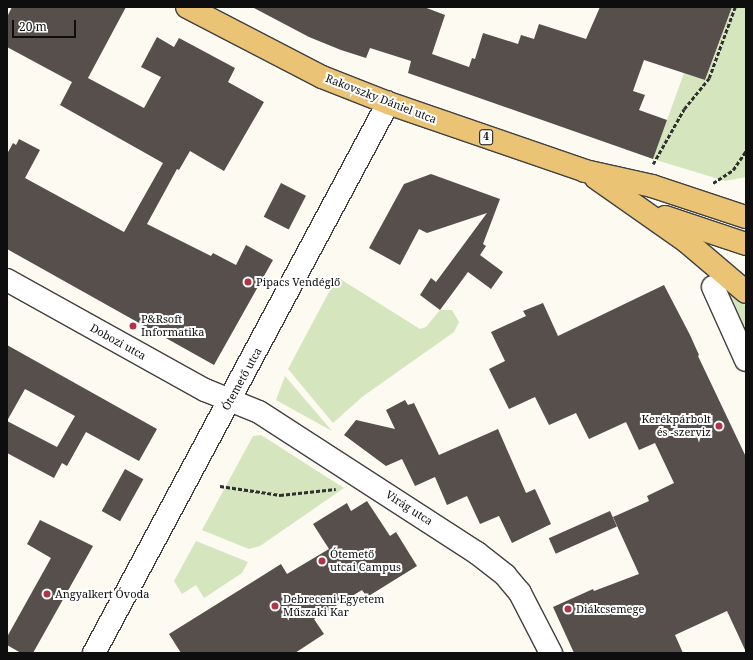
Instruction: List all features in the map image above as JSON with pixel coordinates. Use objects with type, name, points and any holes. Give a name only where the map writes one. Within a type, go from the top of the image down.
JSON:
[{"type":"main road","name":"Rakovszky Dániel utca","points":[[187,7],[322,77],[388,103],[585,171],[652,186],[746,217]]},
{"type":"main road","name":"Rakovszky Dániel utca","points":[[585,171],[643,210]]},
{"type":"main road","points":[[723,209],[746,200]]},
{"type":"main road","points":[[643,210],[746,244]]},
{"type":"main road","name":"4","points":[[643,210],[698,250],[746,292]]},
{"type":"street","name":"Ótemető utca","points":[[94,653],[388,103]]},
{"type":"street","name":"Dobozi utca","points":[[7,280],[205,390],[231,399]]},
{"type":"street","points":[[713,287],[746,360]]},
{"type":"street","name":"Virág utca","points":[[231,399],[260,412],[487,560],[520,593],[551,653]]},
{"type":"path","points":[[653,164],[684,109],[709,78],[735,7]]},
{"type":"path","points":[[710,184],[726,176],[746,151]]},
{"type":"path","points":[[220,486],[280,496],[342,488]]},
{"type":"green space","points":[[732,7],[746,7],[746,177],[725,181],[653,159],[684,73],[705,80]]},
{"type":"green space","points":[[337,277],[420,329],[426,327],[440,310],[452,310],[459,322],[454,332],[362,397],[333,423],[288,369]]},
{"type":"green space","points":[[725,288],[746,306],[746,340]]},
{"type":"green space","points":[[285,376],[332,431],[276,400]]},
{"type":"green space","points":[[261,435],[344,488],[260,546],[249,549],[202,530],[253,436]]},
{"type":"green space","points":[[196,541],[248,562],[242,573],[204,598],[196,585],[182,594],[174,581]]},
{"type":"building","points":[[12,7],[126,7],[88,78],[144,108],[161,77],[141,67],[157,37],[174,47],[179,38],[235,68],[228,82],[264,102],[224,171],[190,151],[179,170],[177,169],[147,224],[211,256],[213,253],[236,265],[246,245],[273,260],[214,365],[7,249],[7,154],[13,143],[16,145],[19,139],[40,150],[25,178],[124,232],[163,163],[60,105],[72,82],[7,47],[7,17]]},
{"type":"building","points":[[252,7],[424,7],[445,15],[432,54],[469,67],[472,58],[475,59],[483,33],[518,44],[521,35],[534,39],[539,24],[586,39],[600,7],[732,7],[705,80],[644,60],[633,91],[645,95],[639,110],[667,120],[653,159],[408,73],[411,61],[370,48],[366,58],[341,50],[309,37]]},
{"type":"building","points":[[431,174],[500,199],[483,244],[486,246],[480,255],[503,272],[491,289],[468,272],[440,310],[420,295],[431,278],[436,282],[487,213],[427,233],[419,229],[400,265],[369,248],[404,184]]},
{"type":"building","points":[[281,183],[306,196],[289,230],[264,217]]},
{"type":"building","points":[[664,285],[690,335],[699,355],[698,356],[746,457],[746,652],[727,611],[675,635],[683,653],[574,653],[553,607],[593,589],[594,591],[639,574],[613,517],[649,501],[647,496],[674,483],[655,443],[639,450],[626,422],[589,439],[576,413],[549,425],[535,397],[509,409],[489,369],[505,361],[491,332],[526,316],[523,311],[543,303],[558,336]]},
{"type":"building","points":[[7,345],[157,429],[139,461],[86,432],[67,466],[62,463],[54,478],[7,453]],"holes":[[[25,389],[75,416],[57,447],[7,421]]]},
{"type":"building","points":[[405,400],[408,405],[414,403],[439,455],[498,429],[526,493],[535,489],[551,524],[512,543],[499,516],[480,524],[467,496],[447,505],[435,477],[415,486],[402,459],[386,466],[344,435],[356,420],[395,429],[386,410]]},
{"type":"building","points":[[125,469],[143,479],[120,521],[102,511]]},
{"type":"building","name":"Debreceni Egyetem Műszaki Kar","points":[[367,501],[390,536],[396,532],[417,566],[367,597],[362,590],[314,619],[324,634],[295,653],[181,653],[169,634],[281,564],[287,574],[329,549],[313,524],[347,503],[351,511]]},
{"type":"building","points":[[610,511],[617,527],[556,554],[549,538]]},
{"type":"building","points":[[40,520],[93,546],[33,653],[21,653],[7,645],[7,637],[51,558],[27,544]]},
{"type":"place","name":"Pipacs Vendéglő","points":[[248,282]]},
{"type":"place","name":"P&Rsoft Informatika","points":[[133,326]]},
{"type":"place","name":"Kerékpárbolt és -szerviz","points":[[719,426]]},
{"type":"place","name":"Ótemető utcai Campus","points":[[322,561]]},
{"type":"place","name":"Angyalkert Óvoda","points":[[47,594]]},
{"type":"place","name":"Debreceni Egyetem Műszaki Kar","points":[[275,606]]},
{"type":"place","name":"Diákcsemege","points":[[568,609]]}]
